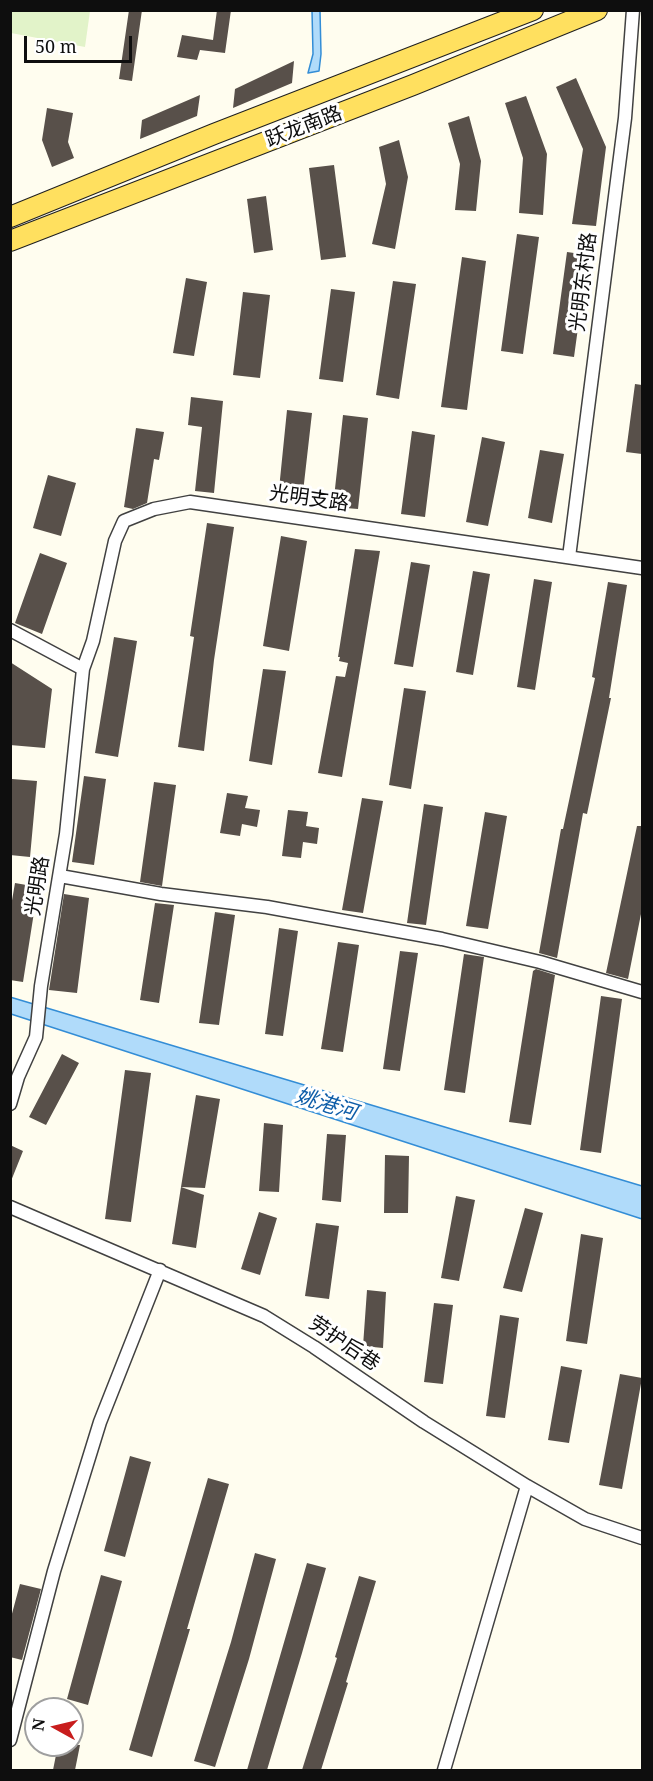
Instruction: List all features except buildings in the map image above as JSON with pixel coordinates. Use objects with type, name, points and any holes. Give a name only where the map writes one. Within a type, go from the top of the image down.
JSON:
[{"type":"main road","name":"跃龙南路","points":[[10,217],[214,134],[533,10]]},
{"type":"main road","name":"跃龙南路","points":[[10,241],[413,85],[597,10]]},
{"type":"street","name":"光明东村路","points":[[569,557],[625,118],[633,10]]},
{"type":"street","name":"光明支路","points":[[82,669],[93,641],[114,541],[124,521],[154,509],[190,502],[642,568]]},
{"type":"street","points":[[10,630],[82,669]]},
{"type":"street","name":"光明路","points":[[10,1104],[18,1077],[36,1037],[40,995],[60,876],[80,709],[82,669]]},
{"type":"street","points":[[60,876],[161,894],[267,907],[442,939],[540,962],[642,992]]},
{"type":"street","name":"劳护后巷","points":[[10,1207],[264,1316],[424,1422],[527,1486],[585,1519],[642,1538]]},
{"type":"street","points":[[10,1740],[54,1571],[100,1422],[160,1270]]},
{"type":"street","points":[[444,1770],[527,1486]]},
{"type":"green space","points":[[10,11],[90,11],[85,47],[11,33]]},
{"type":"water","points":[[312,11],[320,11],[321,54],[319,71],[308,73],[313,54]]},
{"type":"water","name":"姚港河","points":[[10,997],[642,1186],[642,1219],[11,1014]]}]
